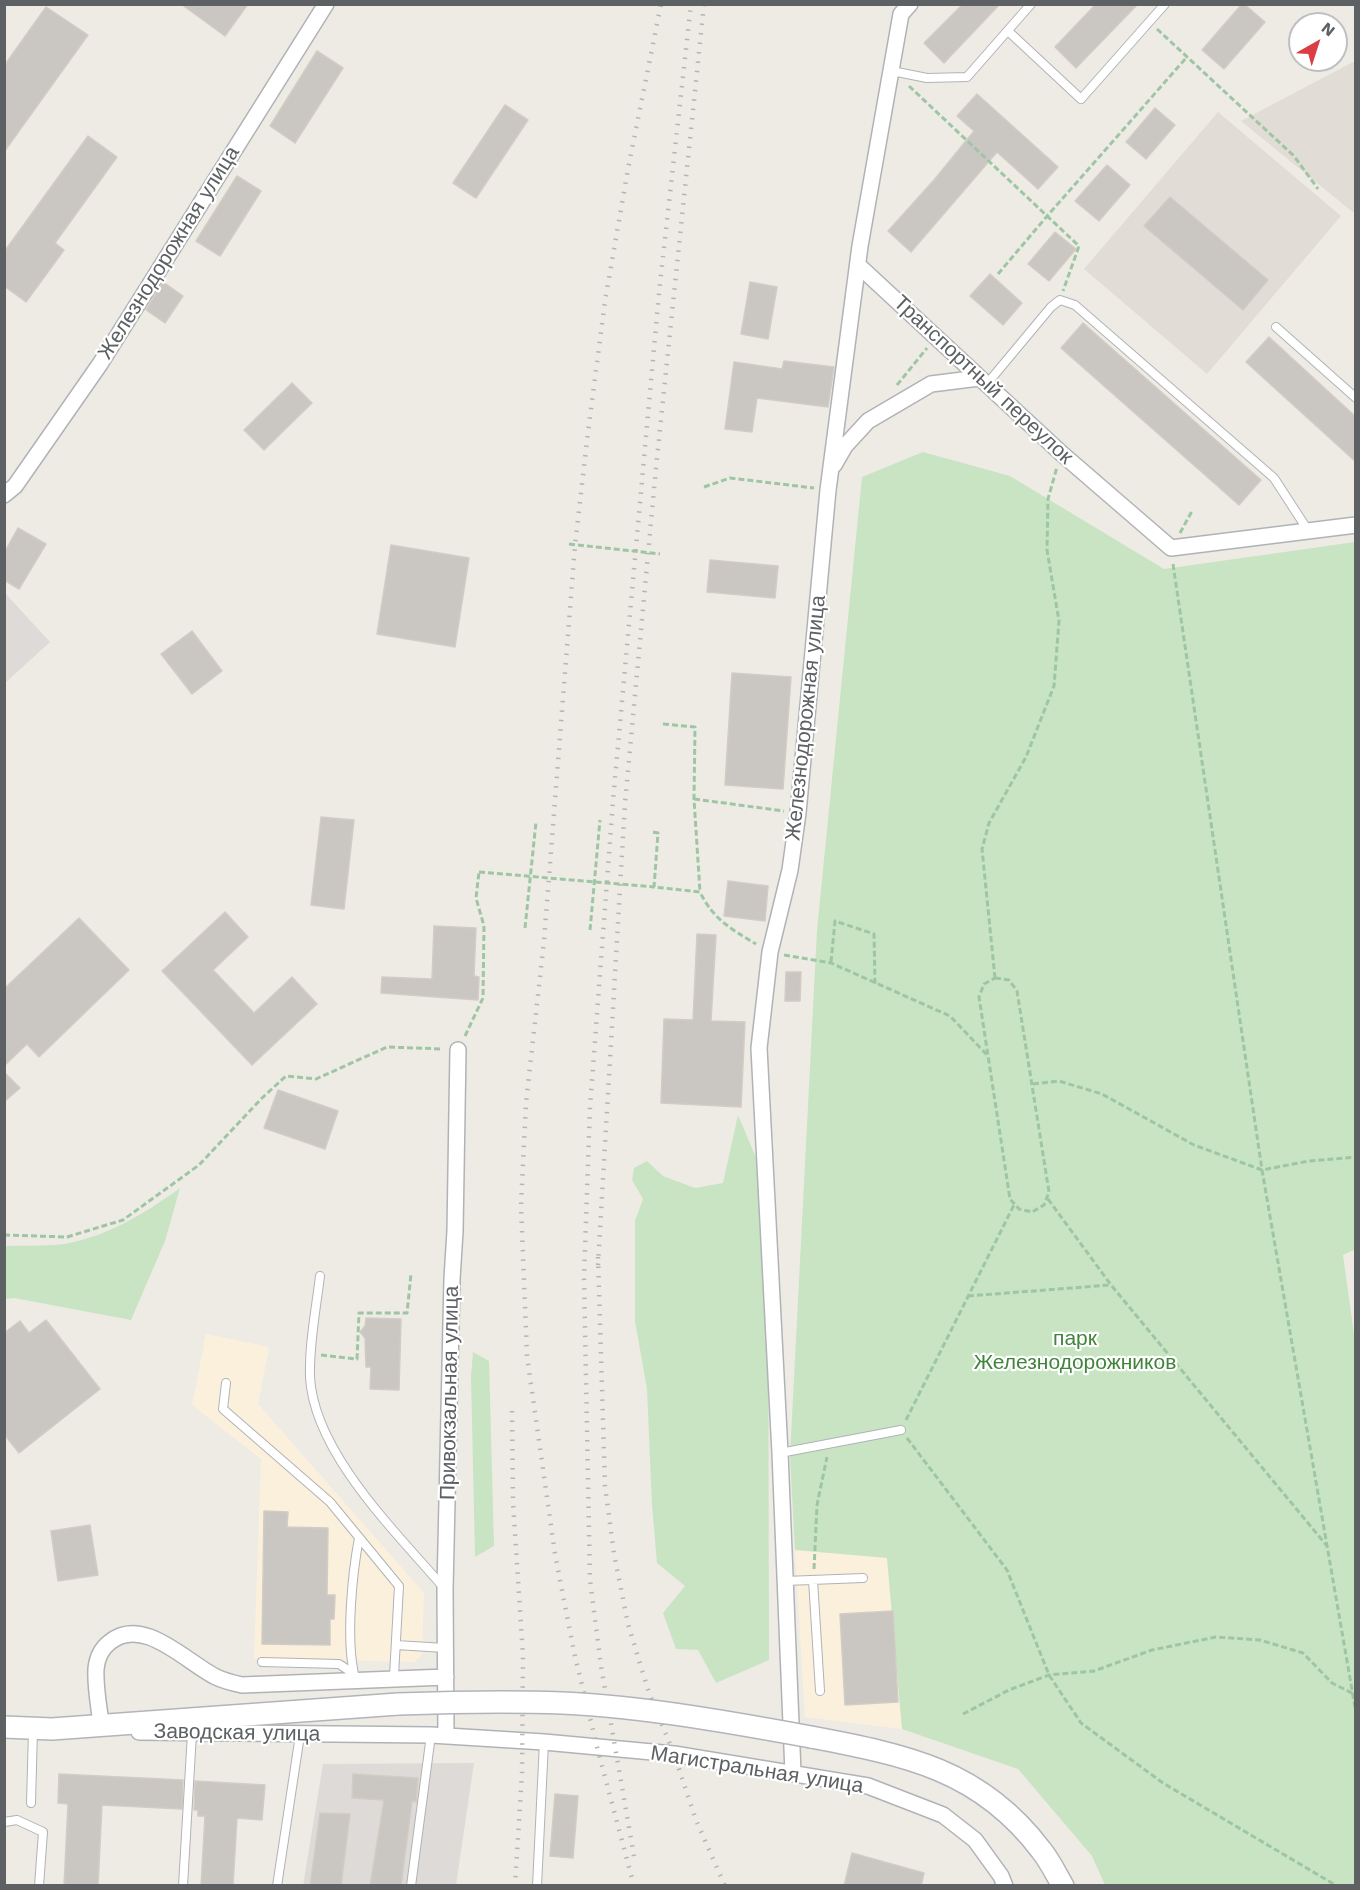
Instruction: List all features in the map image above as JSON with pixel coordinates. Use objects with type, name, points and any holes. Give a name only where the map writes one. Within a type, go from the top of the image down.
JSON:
[{"type":"main road","points":[[43,1729],[398,1704],[492,1701],[564,1703],[690,1717],[869,1748],[947,1772],[996,1803],[1017,1821],[1042,1851],[1063,1886]]},
{"type":"main road","name":"Заводская улица","points":[[5,1726],[43,1729]]},
{"type":"street","name":"Железнодорожная улица","points":[[4,495],[15,486],[100,364],[326,4]]},
{"type":"street","points":[[858,265],[901,14],[910,4]]},
{"type":"street","name":"Железнодорожная улица","points":[[780,1453],[759,1048],[770,952],[790,870],[798,813],[828,489],[858,265]]},
{"type":"street","name":"Транспортный переулок","points":[[858,265],[1060,453],[1171,548]]},
{"type":"street","points":[[830,471],[845,446],[868,421],[931,384],[982,381]]},
{"type":"street","points":[[1171,548],[1356,525]]},
{"type":"street","name":"Привокзальная улица","points":[[439,1735],[446,1677],[445,1588],[458,1050]]},
{"type":"street","points":[[780,1453],[793,1773]]},
{"type":"street","points":[[100,1724],[96,1669],[99,1654],[111,1641],[128,1633],[138,1633],[156,1639],[206,1672],[229,1683],[250,1685],[354,1677],[446,1677]]},
{"type":"street","name":"Заводская улица","points":[[43,1729],[470,1737]]},
{"type":"street","name":"Магистральная улица","points":[[470,1737],[674,1755],[868,1786],[943,1815],[975,1840],[1005,1886]]},
{"type":"lane","points":[[892,71],[927,78],[967,77],[1032,4]]},
{"type":"lane","points":[[1008,31],[1081,99],[1165,4]]},
{"type":"lane","points":[[982,381],[1051,307],[1060,300],[1075,305],[1274,478],[1309,532]]},
{"type":"lane","points":[[1276,327],[1356,398]]},
{"type":"lane","points":[[320,1276],[310,1378],[315,1406],[331,1446],[372,1503],[445,1588]]},
{"type":"lane","points":[[226,1383],[223,1409],[330,1502],[399,1586],[394,1676],[354,1677],[339,1664],[262,1662]]},
{"type":"lane","points":[[780,1453],[900,1430]]},
{"type":"lane","points":[[354,1677],[350,1655],[354,1563],[359,1538]]},
{"type":"lane","points":[[785,1581],[863,1578]]},
{"type":"lane","points":[[813,1580],[820,1691]]},
{"type":"lane","points":[[396,1645],[446,1648]]},
{"type":"lane","points":[[31,1803],[43,1729]]},
{"type":"lane","points":[[183,1886],[192,1733]]},
{"type":"lane","points":[[277,1886],[300,1735]]},
{"type":"lane","points":[[411,1886],[439,1735]]},
{"type":"lane","points":[[537,1886],[544,1742]]},
{"type":"lane","points":[[4,1822],[17,1820],[43,1832],[39,1886]]},
{"type":"path","points":[[1150,22],[1294,156],[1318,189]]},
{"type":"path","points":[[998,274],[1187,57]]},
{"type":"path","points":[[892,71],[1079,246],[1060,300]]},
{"type":"path","points":[[890,393],[935,337]]},
{"type":"path","points":[[995,978],[982,849],[989,823],[1026,757],[1053,687],[1059,621],[1047,550],[1048,499],[1060,453]]},
{"type":"path","points":[[704,487],[730,478],[828,489]]},
{"type":"path","points":[[1192,511],[1171,548],[1262,1170],[1356,1713]]},
{"type":"path","points":[[569,544],[660,554]]},
{"type":"path","points":[[663,724],[695,727],[694,799],[700,892],[708,908],[725,925],[770,952],[831,963],[950,1016],[988,1056]]},
{"type":"path","points":[[694,799],[798,813]]},
{"type":"path","points":[[590,930],[600,820]]},
{"type":"path","points":[[525,928],[536,822]]},
{"type":"path","points":[[653,832],[658,833],[654,887]]},
{"type":"path","points":[[4,1235],[67,1237],[123,1220],[199,1165],[286,1076],[316,1079],[387,1047],[458,1050],[483,998],[484,926],[476,898],[479,872],[700,892]]},
{"type":"path","points":[[831,963],[835,921],[874,934],[875,984]]},
{"type":"path","points":[[995,978],[1009,980],[1017,991],[1049,1192],[1048,1199],[1039,1210],[1032,1212],[1019,1209],[1010,1199],[988,1056],[979,997],[984,984],[995,978]]},
{"type":"path","points":[[1033,1084],[1059,1081],[1102,1095],[1194,1145],[1262,1170],[1309,1161],[1356,1157]]},
{"type":"path","points":[[1048,1199],[1111,1285],[1328,1548]]},
{"type":"path","points":[[1014,1205],[900,1430],[1007,1570],[1049,1675],[1081,1723],[1163,1783],[1337,1886]]},
{"type":"path","points":[[312,1353],[357,1359],[359,1313],[407,1313],[411,1274]]},
{"type":"path","points":[[968,1296],[1111,1285]]},
{"type":"path","points":[[813,1580],[817,1505],[830,1443]]},
{"type":"path","points":[[963,1714],[1009,1690],[1049,1675],[1094,1671],[1152,1650],[1216,1637],[1260,1640],[1303,1653],[1332,1683],[1354,1695]]},
{"type":"shaded area","points":[[1355,61],[1355,214],[1241,121],[1334,72],[1348,72],[1348,65]]},
{"type":"shaded area","points":[[1218,112],[1341,216],[1207,374],[1084,269]]},
{"type":"shaded area","points":[[4,592],[50,642],[5,683],[4,683]]},
{"type":"shaded area","points":[[206,1334],[269,1347],[258,1404],[424,1593],[422,1655],[414,1662],[254,1658],[261,1459],[192,1405]]},
{"type":"shaded area","points":[[795,1550],[887,1557],[902,1729],[805,1717]]},
{"type":"shaded area","points":[[474,1763],[456,1885],[303,1886],[323,1764]]},
{"type":"green space","name":"парк Железнодорожников","points":[[923,452],[1010,476],[1164,569],[1355,542],[1356,1249],[1343,1255],[1356,1349],[1355,1885],[1105,1885],[1092,1856],[1018,1769],[902,1729],[887,1558],[795,1550],[790,1456],[817,930],[862,477]]},
{"type":"green space","points":[[738,1115],[768,1186],[769,1660],[716,1683],[698,1650],[676,1649],[663,1613],[685,1586],[657,1563],[647,1389],[635,1321],[635,1221],[643,1199],[632,1180],[634,1168],[647,1161],[663,1176],[695,1188],[723,1183]]},
{"type":"green space","points":[[180,1188],[165,1241],[131,1320],[14,1298],[5,1299],[5,1246],[53,1245],[85,1239],[128,1222]]},
{"type":"green space","points":[[473,1352],[489,1361],[494,1546],[475,1557],[471,1376]]},
{"type":"building","points":[[181,4],[248,4],[225,36]]},
{"type":"building","points":[[963,4],[1000,4],[944,63],[924,43]]},
{"type":"building","points":[[1096,4],[1138,4],[1076,68],[1055,47]]},
{"type":"building","points":[[1242,4],[1265,22],[1224,69],[1202,50]]},
{"type":"building","points":[[46,7],[88,35],[4,152],[4,66]]},
{"type":"building","points":[[317,51],[343,68],[295,143],[270,126]]},
{"type":"building","points":[[977,94],[1058,167],[1038,189],[997,152],[911,252],[888,231],[974,131],[957,116]]},
{"type":"building","points":[[505,105],[528,120],[476,198],[453,183]]},
{"type":"building","points":[[1155,108],[1175,125],[1146,159],[1126,142]]},
{"type":"building","points":[[88,136],[117,157],[55,243],[64,250],[26,302],[4,286],[4,252]]},
{"type":"building","points":[[1107,165],[1130,185],[1099,221],[1075,201]]},
{"type":"building","points":[[237,176],[261,191],[220,256],[196,241]]},
{"type":"building","points":[[1170,197],[1268,280],[1243,310],[1144,226]]},
{"type":"building","points":[[1055,232],[1076,249],[1049,281],[1028,264]]},
{"type":"building","points":[[990,274],[1022,303],[1003,325],[970,296]]},
{"type":"building","points":[[163,282],[183,296],[165,323],[146,310]]},
{"type":"building","points":[[750,282],[777,287],[768,339],[741,334]]},
{"type":"building","points":[[1083,323],[1261,480],[1239,505],[1061,348]]},
{"type":"building","points":[[1269,337],[1356,417],[1356,462],[1246,362]]},
{"type":"building","points":[[784,361],[834,367],[828,407],[757,398],[752,432],[725,429],[734,362],[782,369]]},
{"type":"building","points":[[292,383],[312,403],[264,450],[244,430]]},
{"type":"building","points":[[18,528],[46,544],[19,589],[4,580],[4,553]]},
{"type":"building","points":[[391,545],[469,558],[455,647],[377,634]]},
{"type":"building","points":[[710,560],[778,566],[775,598],[707,592]]},
{"type":"building","points":[[192,631],[222,671],[192,694],[161,654]]},
{"type":"building","points":[[732,673],[791,677],[783,789],[725,785]]},
{"type":"building","points":[[321,817],[354,820],[344,909],[311,905]]},
{"type":"building","points":[[728,881],[768,886],[765,921],[724,916]]},
{"type":"building","points":[[225,912],[248,937],[213,970],[254,1013],[292,977],[317,1004],[252,1065],[162,971]]},
{"type":"building","points":[[79,918],[129,970],[39,1057],[27,1044],[4,1066],[4,989]]},
{"type":"building","points":[[434,926],[476,928],[474,976],[479,977],[478,1000],[381,993],[382,977],[432,979]]},
{"type":"building","points":[[697,934],[716,935],[711,1021],[745,1022],[741,1107],[661,1103],[664,1019],[693,1020]]},
{"type":"building","points":[[786,972],[801,972],[800,1001],[785,1001]]},
{"type":"building","points":[[4,1072],[20,1088],[4,1102]]},
{"type":"building","points":[[278,1090],[338,1111],[325,1149],[264,1128]]},
{"type":"building","points":[[366,1318],[401,1319],[399,1390],[370,1389],[371,1367],[366,1367],[365,1338],[360,1332],[365,1326]]},
{"type":"building","points":[[46,1320],[100,1389],[19,1453],[4,1434],[4,1333],[20,1321],[29,1333]]},
{"type":"building","points":[[264,1511],[288,1512],[287,1527],[328,1528],[327,1595],[335,1595],[334,1619],[330,1619],[330,1645],[262,1644]]},
{"type":"building","points":[[90,1525],[98,1575],[58,1581],[51,1531]]},
{"type":"building","points":[[893,1611],[898,1702],[845,1705],[840,1614]]},
{"type":"building","points":[[59,1774],[183,1780],[182,1809],[102,1805],[98,1886],[64,1886],[68,1804],[58,1803]]},
{"type":"building","points":[[353,1774],[418,1778],[416,1802],[412,1801],[401,1886],[370,1886],[384,1800],[352,1798]]},
{"type":"building","points":[[195,1781],[265,1785],[262,1820],[237,1818],[233,1886],[201,1886],[205,1816],[198,1816],[198,1810],[194,1810]]},
{"type":"building","points":[[555,1794],[578,1796],[573,1858],[550,1856]]},
{"type":"building","points":[[320,1813],[350,1814],[341,1886],[310,1886]]},
{"type":"building","points":[[852,1853],[924,1873],[921,1886],[844,1886]]},
{"type":"railway","points":[[634,1886],[574,1652],[555,1554],[527,1356],[521,1205],[526,1103],[544,941],[575,545],[588,432],[605,301],[628,169],[661,4]]},
{"type":"railway","points":[[634,1856],[601,1666],[590,1580],[584,1278],[590,1107],[613,801],[659,293],[691,4]]},
{"type":"railway","points":[[598,1265],[625,803],[656,468],[704,4]]},
{"type":"railway","points":[[598,1257],[605,1486],[614,1554],[628,1624],[649,1693],[674,1754],[696,1820],[725,1886]]},
{"type":"railway","points":[[512,1411],[513,1502],[523,1656],[522,1773],[515,1886]]}]
